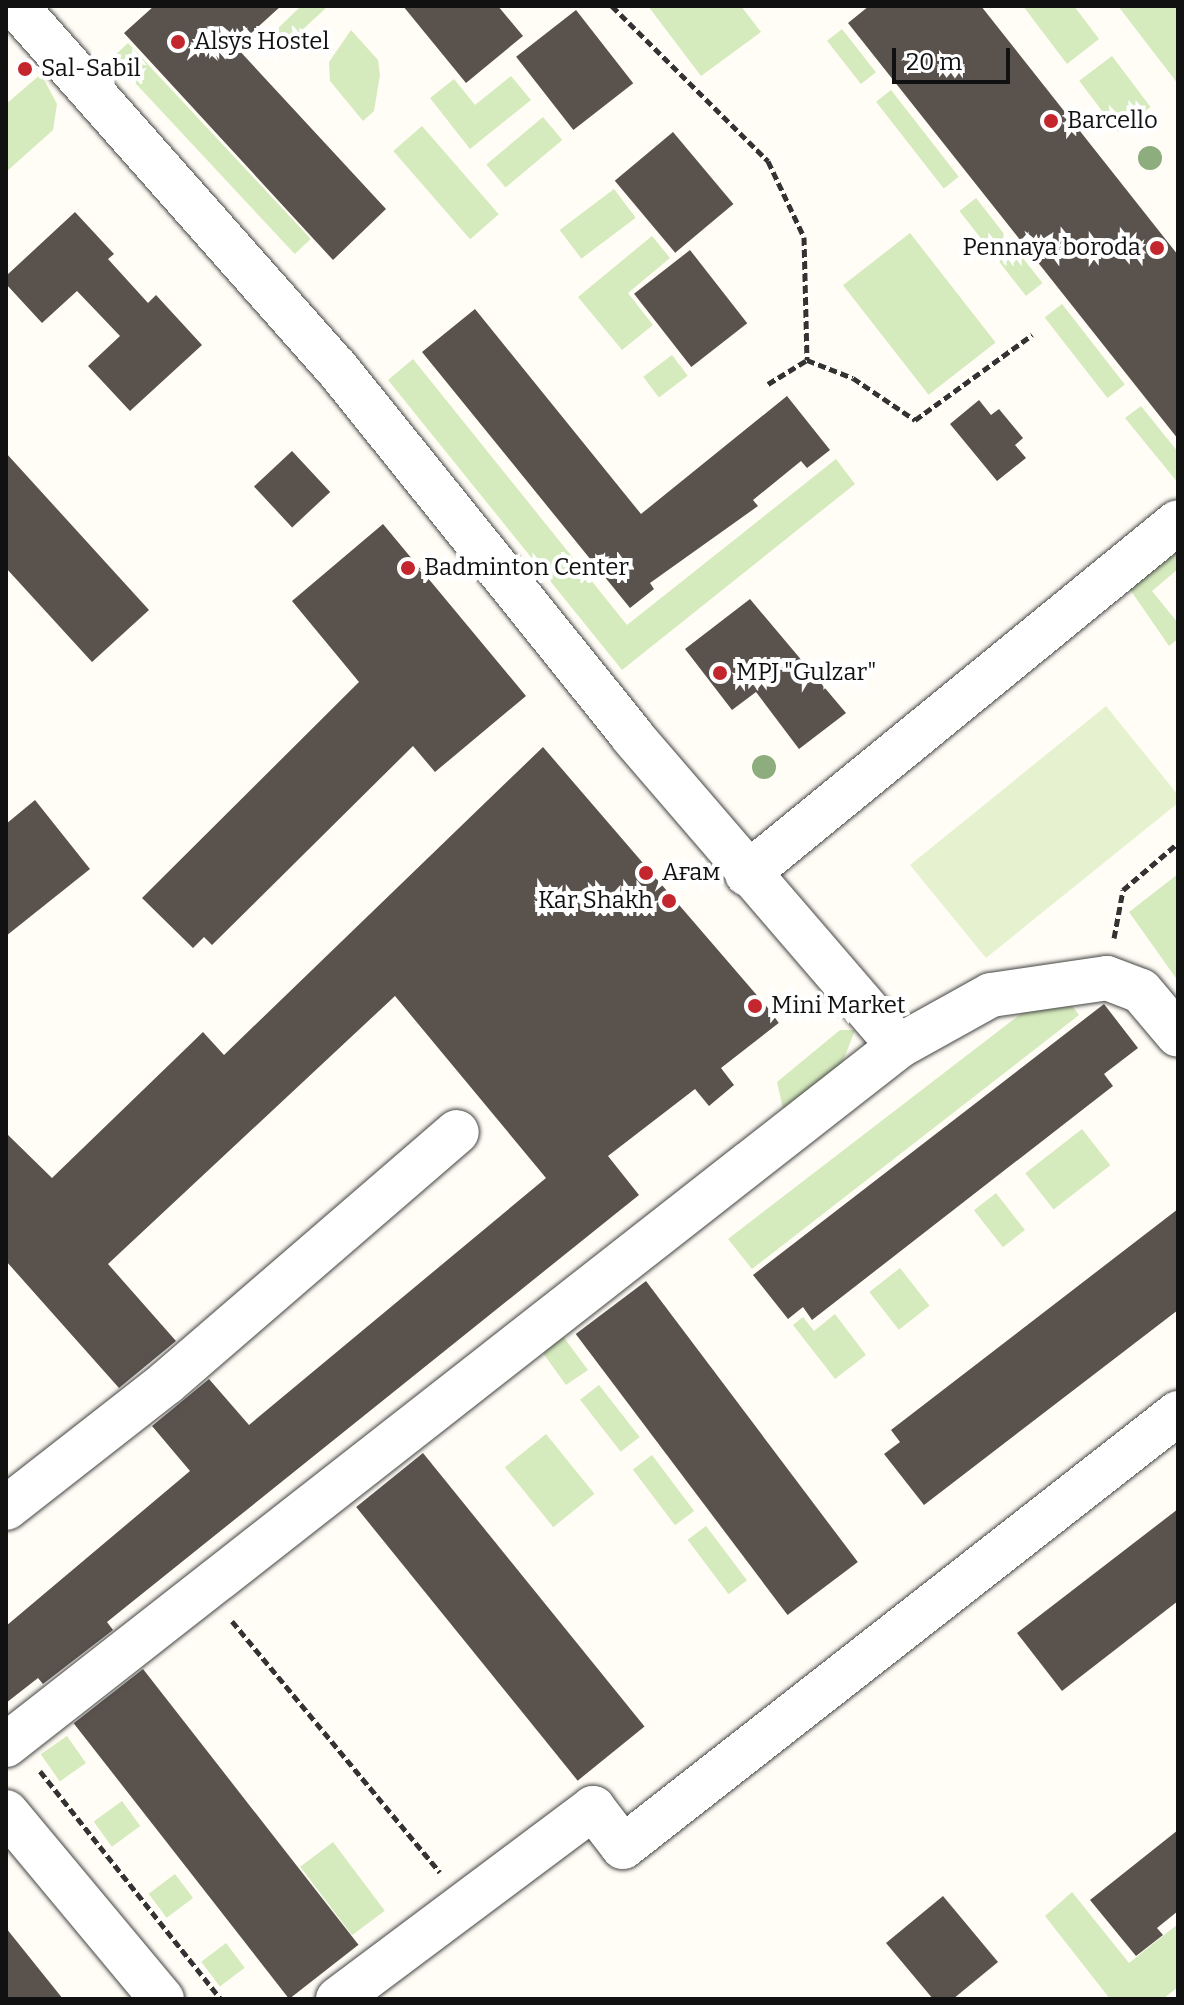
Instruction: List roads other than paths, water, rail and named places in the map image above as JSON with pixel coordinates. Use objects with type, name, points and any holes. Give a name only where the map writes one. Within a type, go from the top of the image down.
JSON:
[{"type":"street","points":[[16,6],[335,366],[747,874],[899,1046]]},
{"type":"street","points":[[747,874],[1178,522]]},
{"type":"street","points":[[10,1742],[899,1046],[991,995],[1107,978],[1141,991],[1178,1035]]},
{"type":"street","points":[[6,1508],[166,1383],[457,1132]]},
{"type":"street","points":[[338,1999],[593,1808],[623,1847],[1178,1413]]},
{"type":"street","points":[[6,1812],[162,1999]]},
{"type":"place","name":"Alsys Hostel","points":[[178,42]]},
{"type":"place","name":"Sal-Sabil","points":[[25,69]]},
{"type":"place","name":"Barcello","points":[[1051,121]]},
{"type":"place","name":"Pennaya boroda","points":[[1157,248]]},
{"type":"place","name":"Badminton Center","points":[[408,568]]},
{"type":"place","name":"MPJ \"Gulzar\"","points":[[720,673]]},
{"type":"place","name":"Ағам","points":[[646,873]]},
{"type":"place","name":"Kar Shakh","points":[[669,901]]},
{"type":"place","name":"Mini Market","points":[[755,1006]]}]
